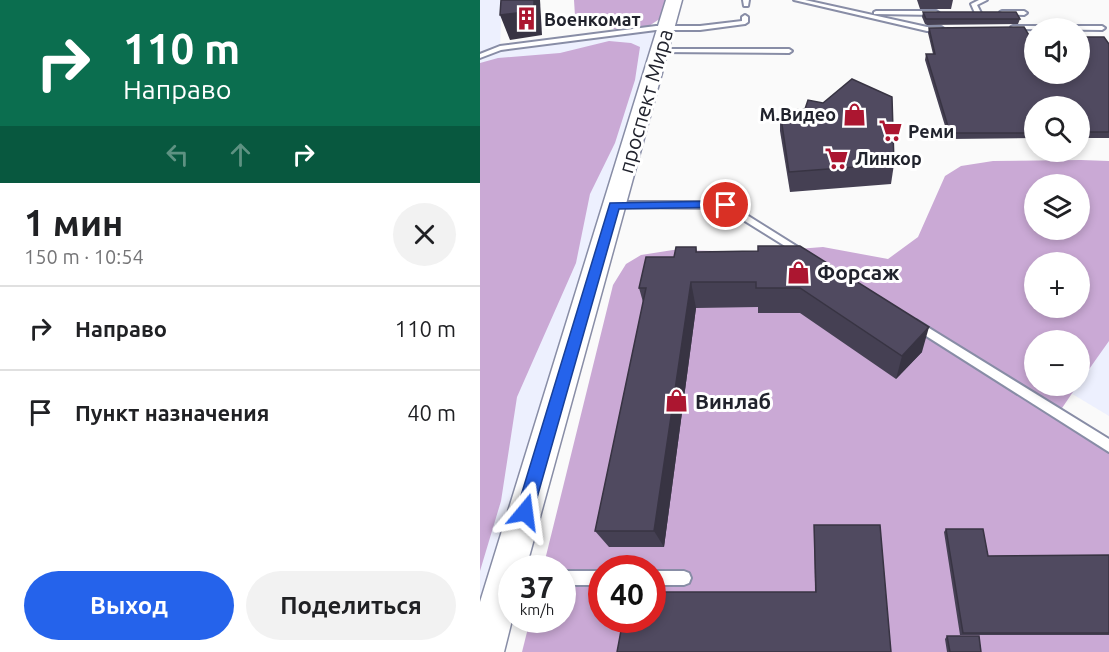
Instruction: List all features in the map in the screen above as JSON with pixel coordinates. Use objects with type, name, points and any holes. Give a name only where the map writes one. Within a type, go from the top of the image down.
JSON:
[{"type":"street","name":"проспект Мира","points":[[515,555],[674,0]]},
{"type":"street","name":"проспект Мира","points":[[484,652],[498,609]]},
{"type":"lane","points":[[797,0],[927,29],[947,29]]},
{"type":"lane","points":[[978,13],[974,4],[984,0]]},
{"type":"lane","points":[[855,13],[944,13]]},
{"type":"lane","points":[[966,13],[1024,13]]},
{"type":"lane","points":[[663,40],[700,28],[745,22],[745,17]]},
{"type":"lane","points":[[1008,28],[1102,28]]},
{"type":"lane","points":[[480,56],[500,48],[663,40],[789,51]]},
{"type":"lane","points":[[614,205],[726,205],[817,262]]},
{"type":"lane","points":[[907,319],[1109,446]]},
{"type":"lane","points":[[666,578],[684,578]]},
{"type":"shaded area","points":[[480,0],[502,0],[500,48],[666,28],[512,555],[498,555],[498,604],[484,652],[480,652]]},
{"type":"shaded area","points":[[574,0],[666,0],[661,18],[649,26],[614,29],[605,24],[575,16]]},
{"type":"shaded area","points":[[609,41],[631,43],[640,47],[635,80],[615,143],[590,194],[576,263],[517,397],[501,501],[480,571],[480,63],[498,58],[560,53]]},
{"type":"shaded area","points":[[993,161],[1109,161],[1109,341],[1090,368],[1090,330],[1024,330],[1024,396],[1070,396],[1058,414],[1109,446],[1109,652],[522,652],[527,633],[576,633],[576,555],[546,555],[613,285],[626,264],[641,255],[673,250],[760,252],[823,247],[888,259],[918,237],[945,176],[961,166]]},
{"type":"shaded area","points":[[1109,299],[1109,416],[1076,396],[1090,396],[1090,330],[1087,330]]},
{"type":"building","points":[[501,0],[534,0],[534,11],[500,15]]},
{"type":"building","points":[[923,12],[1016,12],[1020,19],[926,19]]},
{"type":"building","points":[[1024,27],[1024,84],[1090,84],[1090,37],[1104,37],[1109,44],[1109,132],[1090,132],[1090,96],[1024,96],[1024,133],[950,133],[926,54],[935,54],[929,28]]},
{"type":"building","name":"Линкор","points":[[852,79],[892,97],[894,164],[789,172],[780,111],[805,109],[808,100],[823,103]]},
{"type":"building","points":[[758,246],[800,246],[929,327],[902,356],[800,288],[756,288],[756,282],[691,282],[654,531],[595,531],[646,288],[639,288],[646,257],[674,257],[676,247],[696,247],[696,252],[758,251]]},
{"type":"building","points":[[814,525],[880,525],[891,652],[617,652],[621,633],[666,633],[666,592],[816,592]]},
{"type":"building","points":[[946,529],[983,529],[988,556],[1109,555],[1109,633],[963,633]]},
{"type":"building","points":[[947,636],[979,636],[981,652],[950,652]]},
{"type":"place","name":"Военкомат","points":[[526,19]]},
{"type":"place","name":"М.Видео","points":[[854,114]]},
{"type":"place","name":"Реми","points":[[890,131]]},
{"type":"place","name":"Линкор","points":[[837,158]]},
{"type":"place","name":"Форсаж","points":[[799,272]]},
{"type":"place","name":"Винлаб","points":[[677,401]]},
{"type":"route","points":[[525,512],[614,205],[726,205]]}]
